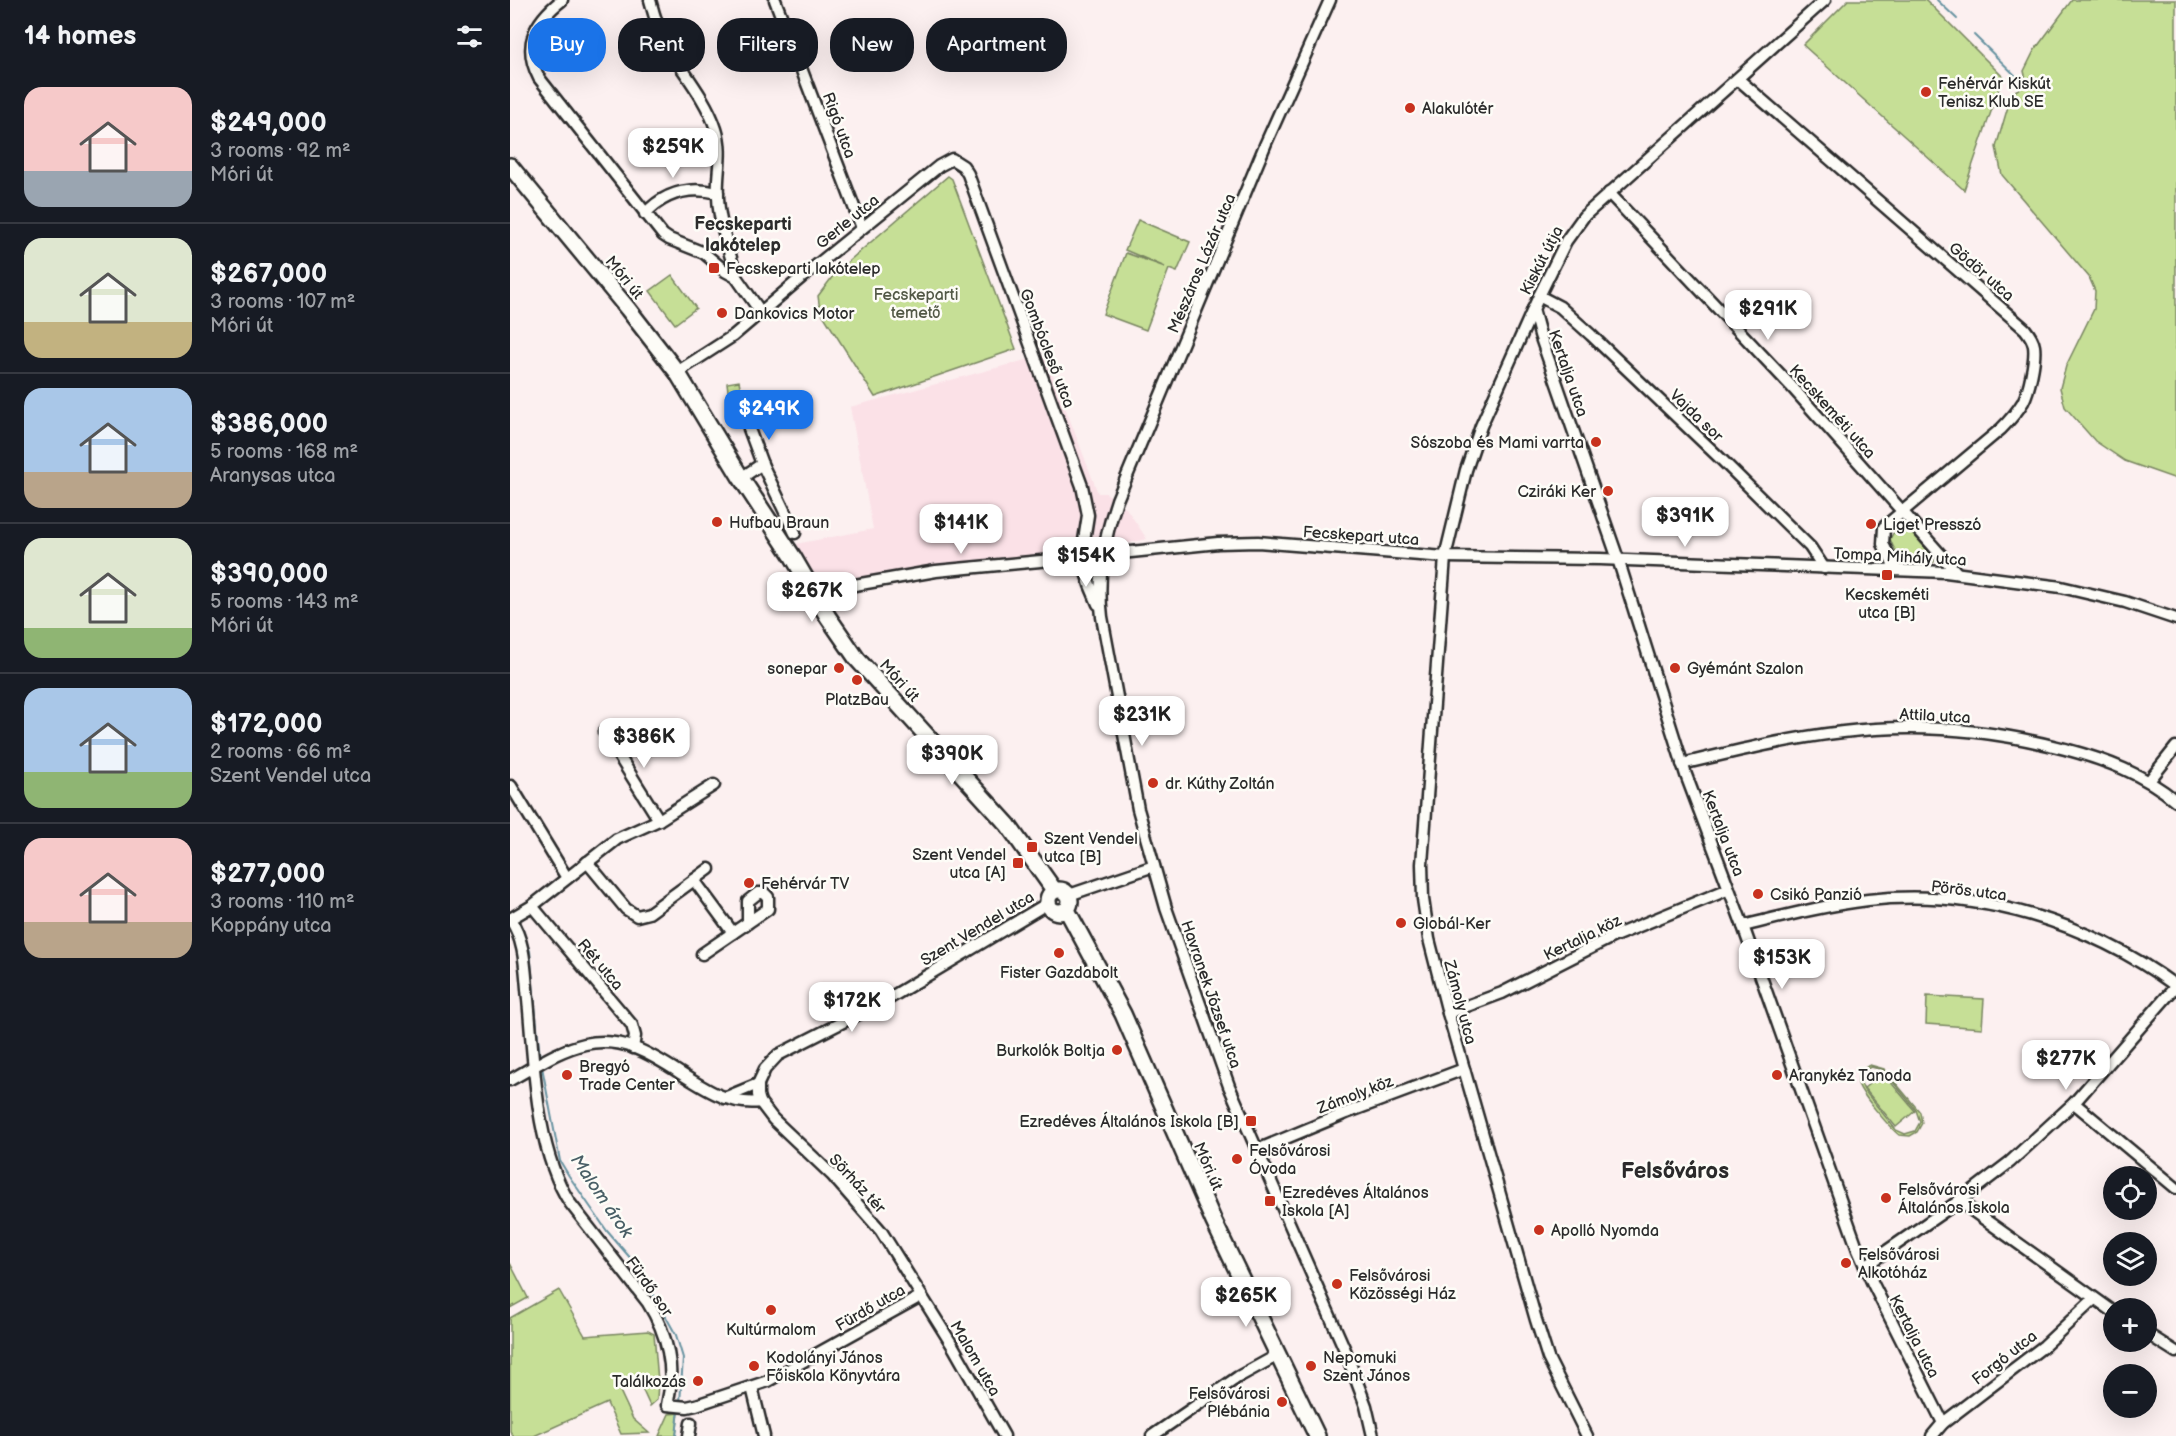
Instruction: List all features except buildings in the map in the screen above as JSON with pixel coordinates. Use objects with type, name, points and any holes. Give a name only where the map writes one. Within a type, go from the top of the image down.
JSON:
[{"type":"main road","name":"Móri út","points":[[510,166],[677,372],[741,478],[857,659],[1008,825],[1060,900],[1123,1014],[1214,1222],[1317,1436]]},
{"type":"street","points":[[561,0],[540,20],[531,44],[531,56],[539,78],[630,196],[669,239],[704,253],[736,277]]},
{"type":"street","points":[[650,0],[655,21],[665,42],[709,113],[715,127],[721,159],[718,193],[721,226],[736,277],[760,311]]},
{"type":"street","name":"Rigó utca","points":[[775,0],[862,228]]},
{"type":"street","name":"Mészáros Lázár utca","points":[[1105,540],[1117,500],[1266,143],[1330,0]]},
{"type":"street","name":"Kiskút útja","points":[[1444,557],[1473,448],[1533,309],[1566,241],[1584,216],[1825,0]]},
{"type":"street","name":"Gödör utca","points":[[1738,79],[2025,329],[2032,339],[2034,355],[2027,392],[2014,415],[2001,429],[1902,511]]},
{"type":"street","name":"Gerle utca","points":[[677,372],[733,336],[760,311],[939,165],[952,159]]},
{"type":"street","name":"Gombócleső utca","points":[[952,159],[963,166],[968,174],[1073,458],[1086,502],[1088,527],[1084,562]]},
{"type":"street","points":[[645,214],[660,200],[683,191],[707,190],[718,193]]},
{"type":"street","name":"Kecskeméti utca","points":[[1609,193],[1791,386],[1957,573]]},
{"type":"street","name":"Vajda sor","points":[[1539,296],[1560,307],[1599,343],[1810,547],[1824,568]]},
{"type":"street","name":"Kertalja utca","points":[[1533,309],[1618,559],[1682,764],[1743,926],[1865,1266],[1943,1423]]},
{"type":"street","points":[[749,429],[762,464],[795,533]]},
{"type":"street","points":[[741,478],[762,464]]},
{"type":"street","points":[[1896,570],[1885,551],[1882,538],[1884,526],[1902,511]]},
{"type":"street","points":[[1085,538],[1105,540]]},
{"type":"street","name":"Havranek József utca","points":[[1105,540],[1101,609],[1138,809],[1154,866],[1183,959],[1222,1069],[1345,1350],[1366,1406],[1373,1436]]},
{"type":"street","name":"Fecskepart utca","points":[[1084,562],[1240,542],[1444,557],[1618,559]]},
{"type":"street","name":"Zámoly utca","points":[[1444,557],[1422,881],[1426,922],[1448,1013],[1548,1358],[1587,1436]]},
{"type":"street","name":"Tompa Mihály utca","points":[[1618,559],[1957,573],[2026,581],[2091,593],[2176,619]]},
{"type":"street","points":[[843,587],[936,571],[1084,562],[1089,585],[1101,609]]},
{"type":"street","name":"Attila utca","points":[[1682,764],[1818,735],[1874,729],[1935,728],[2012,737],[2058,747],[2116,765],[2149,781],[2176,801]]},
{"type":"street","points":[[604,732],[659,820]]},
{"type":"street","points":[[2149,781],[2176,747]]},
{"type":"street","points":[[510,919],[532,906],[616,839],[659,820],[714,784]]},
{"type":"street","points":[[511,786],[567,878]]},
{"type":"street","points":[[587,862],[626,909],[637,916],[649,913],[709,869]]},
{"type":"street","name":"Szent Vendel utca","points":[[758,1084],[765,1069],[777,1055],[888,999],[1060,900],[1154,866]]},
{"type":"street","points":[[694,880],[733,933]]},
{"type":"street","name":"Kertalja köz","points":[[1448,1013],[1502,993],[1612,938],[1729,889]]},
{"type":"street","name":"Pörös utca","points":[[1743,926],[1869,900],[1916,899],[1973,902],[2022,912],[2088,935],[2148,965],[2175,989]]},
{"type":"street","name":"Rét utca","points":[[532,906],[632,1025],[635,1036],[633,1048]]},
{"type":"street","name":"Fürdő sor","points":[[510,919],[515,927],[523,954],[535,1067],[544,1132],[552,1165],[562,1190],[648,1303],[663,1331],[667,1343],[670,1405]]},
{"type":"street","points":[[702,954],[748,923]]},
{"type":"street","points":[[1865,1266],[1959,1201],[2010,1162],[2074,1103],[2175,989]]},
{"type":"street","points":[[510,1080],[570,1048],[595,1043],[620,1044],[661,1059],[724,1098],[740,1103],[760,1102],[758,1084],[724,1098]]},
{"type":"street","name":"Zámoly köz","points":[[1257,1150],[1356,1109],[1464,1069]]},
{"type":"street","name":"Sörház tér","points":[[760,1102],[773,1119],[832,1175],[881,1231],[921,1296]]},
{"type":"street","points":[[2074,1103],[2176,1188]]},
{"type":"street","points":[[1959,1201],[2103,1305]]},
{"type":"street","name":"Fürdő utca","points":[[670,1405],[687,1407],[752,1387],[791,1369],[921,1296]]},
{"type":"street","name":"Malom utca","points":[[921,1296],[954,1348],[1004,1436]]},
{"type":"street","name":"Forgó utca","points":[[1932,1436],[1943,1423],[2044,1346],[2094,1299]]},
{"type":"street","points":[[2157,1340],[2176,1352]]},
{"type":"street","points":[[1152,1436],[1238,1377],[1278,1355]]},
{"type":"street","points":[[752,1387],[764,1436]]},
{"type":"street","points":[[689,1436],[691,1423]]},
{"type":"shaded area","points":[[1045,355],[1098,493],[1106,493],[1126,508],[1147,539],[1076,554],[822,588],[796,544],[873,529],[850,407]]},
{"type":"green space","name":"Fehérvár Kiskút Tenisz Klub SE","points":[[1848,0],[1926,0],[2003,77],[1964,190],[1803,45]]},
{"type":"green space","points":[[2072,0],[2176,0],[2176,479],[2125,461],[2095,441],[2065,407],[2060,388],[2066,366],[2094,309],[2095,291],[2089,277],[2002,175],[1996,147],[2012,93],[2025,85],[2024,71],[2034,51]]},
{"type":"green space","name":"Fecskeparti temető","points":[[948,176],[952,179],[1016,349],[875,397],[820,310],[818,296],[836,272]]},
{"type":"green space","points":[[1138,220],[1190,242],[1177,272],[1169,269],[1146,330],[1103,314],[1126,253],[1165,267],[1125,250]]},
{"type":"green space","points":[[672,275],[696,308],[675,324],[650,291]]},
{"type":"green space","points":[[739,381],[742,396],[729,398],[727,383]]},
{"type":"green space","points":[[1902,526],[1907,527],[1934,558],[1934,562],[1913,564],[1901,557],[1890,539],[1895,530]]},
{"type":"green space","points":[[1927,996],[1984,999],[1982,1028],[1926,1024]]},
{"type":"green space","points":[[1870,1065],[1884,1069],[1920,1112],[1922,1123],[1917,1132],[1910,1136],[1899,1135],[1869,1102],[1858,1080],[1863,1070]],"holes":[[[1871,1067],[1883,1070],[1916,1110],[1920,1122],[1915,1131],[1905,1134],[1896,1130],[1864,1090],[1862,1073]]]},
{"type":"green space","points":[[1883,1073],[1915,1111],[1896,1127],[1864,1088]]},
{"type":"green space","points":[[510,1263],[528,1298],[510,1308]]},
{"type":"green space","points":[[559,1290],[585,1336],[648,1331],[654,1334],[658,1381],[657,1400],[650,1406],[638,1380],[619,1389],[633,1419],[649,1433],[621,1434],[607,1403],[534,1436],[513,1436],[510,1431],[510,1318]]},
{"type":"green space","points":[[679,1413],[676,1436],[659,1436],[669,1414]]},
{"type":"waterway","points":[[1937,0],[1957,19]]},
{"type":"waterway","points":[[1974,35],[2025,85]]},
{"type":"waterway","name":"Malom árok","points":[[519,922],[530,951],[540,1058]]},
{"type":"waterway","name":"Malom árok","points":[[542,1067],[560,1161],[607,1231],[639,1268],[676,1335],[683,1358],[680,1403]]},
{"type":"waterway","name":"Malom árok","points":[[676,1436],[679,1409]]},
{"type":"place","name":"Fehérvár Kiskút Tenisz Klub SE","points":[[1926,92]]},
{"type":"place","name":"Alakulótér","points":[[1410,108]]},
{"type":"place","name":"Fecskeparti lakótelep","points":[[714,268]]},
{"type":"place","name":"Dankovics Motor","points":[[722,313]]},
{"type":"place","name":"Sószoba és Mami varrta","points":[[1596,442]]},
{"type":"place","name":"Cziráki Ker","points":[[1608,491]]},
{"type":"place","name":"Hufbau Braun","points":[[717,522]]},
{"type":"place","name":"Liget Presszó","points":[[1871,524]]},
{"type":"place","name":"Kecskeméti utca [B]","points":[[1887,575]]},
{"type":"place","name":"sonepar","points":[[839,668]]},
{"type":"place","name":"Gyémánt Szalon","points":[[1675,668]]},
{"type":"place","name":"PlatzBau","points":[[857,680]]},
{"type":"place","name":"dr. Kúthy Zoltán","points":[[1153,783]]},
{"type":"place","name":"Szent Vendel utca [B]","points":[[1032,847]]},
{"type":"place","name":"Szent Vendel utca [A]","points":[[1018,863]]},
{"type":"place","name":"Fehérvár TV","points":[[749,883]]},
{"type":"place","name":"Csikó Panzió","points":[[1758,894]]},
{"type":"place","name":"Globál-Ker","points":[[1401,923]]},
{"type":"place","name":"Fister Gazdabolt","points":[[1059,953]]},
{"type":"place","name":"Burkolók Boltja","points":[[1117,1050]]},
{"type":"place","name":"Bregyó Trade Center","points":[[567,1075]]},
{"type":"place","name":"Aranykéz Tanoda","points":[[1777,1075]]},
{"type":"place","name":"Ezredéves Általános Iskola [B]","points":[[1251,1121]]},
{"type":"place","name":"Felsővárosi Óvoda","points":[[1237,1159]]},
{"type":"place","name":"Felsővárosi Általános Iskola","points":[[1886,1198]]},
{"type":"place","name":"Ezredéves Általános Iskola [A]","points":[[1270,1201]]},
{"type":"place","name":"Apolló Nyomda","points":[[1539,1230]]},
{"type":"place","name":"Felsővárosi Alkotóház","points":[[1846,1263]]},
{"type":"place","name":"Felsővárosi Közösségi Ház","points":[[1337,1284]]},
{"type":"place","name":"Kultúrmalom","points":[[771,1310]]},
{"type":"place","name":"Kodolányi János Főiskola Könyvtára","points":[[754,1366]]},
{"type":"place","name":"Nepomuki Szent János","points":[[1311,1366]]},
{"type":"place","name":"Találkozás","points":[[698,1381]]},
{"type":"place","name":"Felsővárosi Plébánia","points":[[1282,1402]]},
{"type":"district","name":"Fecskeparti lakótelep","points":[[743,234]]},
{"type":"district","name":"Felsőváros","points":[[1675,1170]]}]
